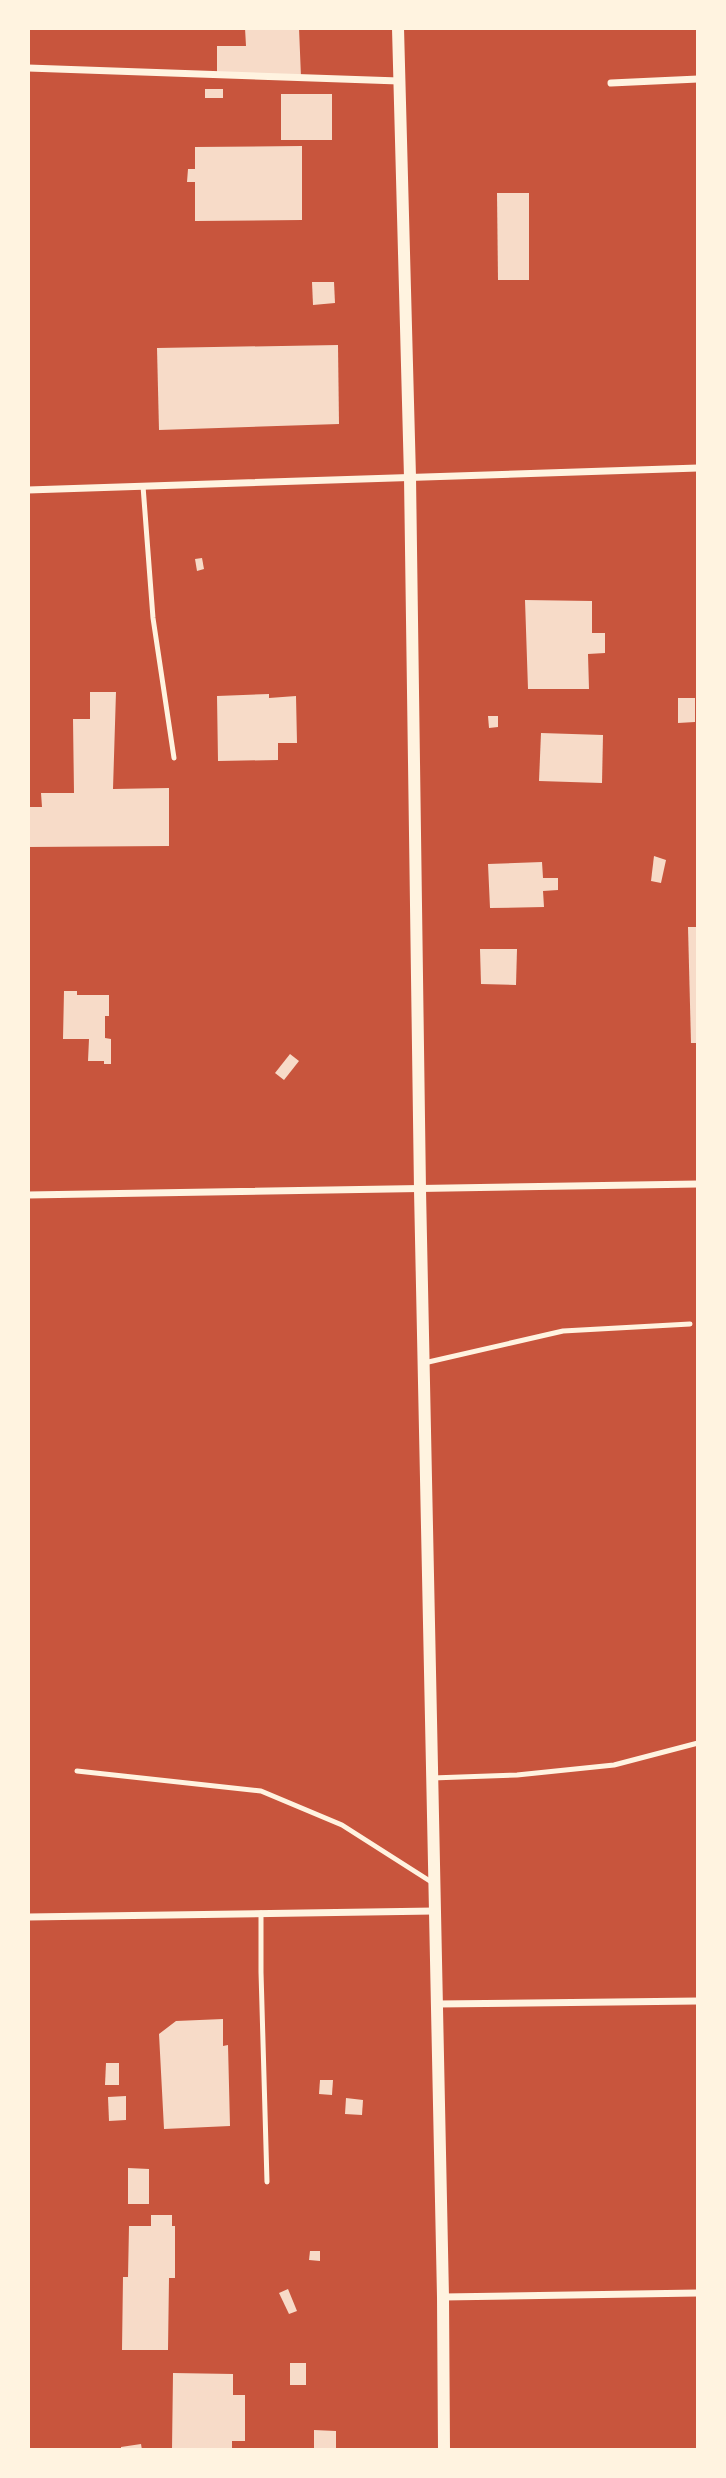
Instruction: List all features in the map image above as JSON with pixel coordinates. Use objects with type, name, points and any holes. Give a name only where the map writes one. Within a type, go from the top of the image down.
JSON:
[{"type":"street","points":[[398,28],[410,477],[420,1190],[444,2450]]},
{"type":"street","points":[[28,68],[399,81]]},
{"type":"street","points":[[611,83],[698,79]]},
{"type":"street","points":[[28,489],[698,468]]},
{"type":"street","points":[[28,1195],[698,1184]]},
{"type":"street","points":[[28,1917],[434,1911]]},
{"type":"street","points":[[437,2004],[698,2001]]},
{"type":"street","points":[[443,2297],[698,2293]]},
{"type":"lane","points":[[143,486],[153,618],[174,758]]},
{"type":"lane","points":[[424,1363],[563,1331],[690,1324]]},
{"type":"lane","points":[[432,1778],[517,1775],[614,1765],[698,1743]]},
{"type":"lane","points":[[77,1771],[261,1791],[342,1825],[433,1883]]},
{"type":"lane","points":[[261,1913],[267,2182]]},
{"type":"building","points":[[245,28],[299,28],[301,77],[217,78],[217,46],[246,46]]},
{"type":"building","points":[[205,89],[223,89],[223,98],[205,98]]},
{"type":"building","points":[[281,94],[332,94],[332,140],[281,140]]},
{"type":"building","points":[[302,146],[302,220],[195,221],[195,182],[187,182],[188,169],[195,169],[195,147]]},
{"type":"building","points":[[497,193],[529,193],[529,280],[498,280]]},
{"type":"building","points":[[312,282],[334,282],[335,303],[313,305]]},
{"type":"building","points":[[338,345],[339,424],[159,430],[157,348]]},
{"type":"building","points":[[202,558],[204,569],[197,571],[195,559]]},
{"type":"building","points":[[525,600],[592,601],[592,633],[605,633],[605,653],[588,654],[589,689],[528,689]]},
{"type":"building","points":[[90,692],[116,692],[113,789],[169,788],[169,846],[28,847],[28,807],[42,807],[41,793],[74,793],[73,719],[90,719]]},
{"type":"building","points":[[269,694],[269,698],[296,696],[297,743],[278,743],[278,760],[218,761],[217,696]]},
{"type":"building","points":[[678,698],[695,698],[695,722],[678,723]]},
{"type":"building","points":[[488,716],[498,716],[498,727],[489,728]]},
{"type":"building","points":[[541,733],[603,735],[602,783],[539,781]]},
{"type":"building","points":[[654,856],[666,860],[661,883],[651,881]]},
{"type":"building","points":[[542,862],[543,878],[558,878],[558,890],[543,891],[544,907],[490,908],[488,864]]},
{"type":"building","points":[[688,927],[698,927],[698,1043],[691,1043]]},
{"type":"building","points":[[480,949],[517,949],[516,985],[481,984]]},
{"type":"building","points":[[64,991],[77,991],[77,995],[109,995],[105,1038],[111,1039],[111,1064],[88,1061],[89,1039],[63,1039]]},
{"type":"building","points":[[290,1054],[299,1061],[284,1080],[275,1073]]},
{"type":"building","points":[[223,2019],[223,2046],[228,2045],[230,2126],[164,2129],[159,2034],[176,2021]]},
{"type":"building","points":[[106,2063],[119,2063],[119,2085],[105,2085]]},
{"type":"building","points":[[320,2080],[333,2080],[332,2095],[319,2094]]},
{"type":"building","points":[[126,2096],[126,2120],[109,2121],[108,2097]]},
{"type":"building","points":[[346,2098],[363,2100],[362,2115],[345,2114]]},
{"type":"building","points":[[128,2168],[149,2169],[149,2204],[128,2204]]},
{"type":"building","points":[[151,2215],[172,2215],[172,2226],[175,2226],[175,2278],[169,2278],[168,2350],[122,2350],[123,2277],[128,2277],[129,2226],[151,2226]]},
{"type":"building","points":[[310,2251],[320,2251],[320,2261],[309,2260]]},
{"type":"building","points":[[288,2289],[297,2311],[289,2314],[279,2293]]},
{"type":"building","points":[[290,2363],[306,2363],[306,2385],[290,2385]]},
{"type":"building","points":[[173,2373],[233,2374],[233,2395],[245,2395],[245,2441],[232,2441],[232,2450],[172,2450]]},
{"type":"building","points":[[314,2430],[336,2431],[336,2450],[314,2450]]},
{"type":"building","points":[[141,2444],[142,2450],[121,2450],[121,2447]]}]
